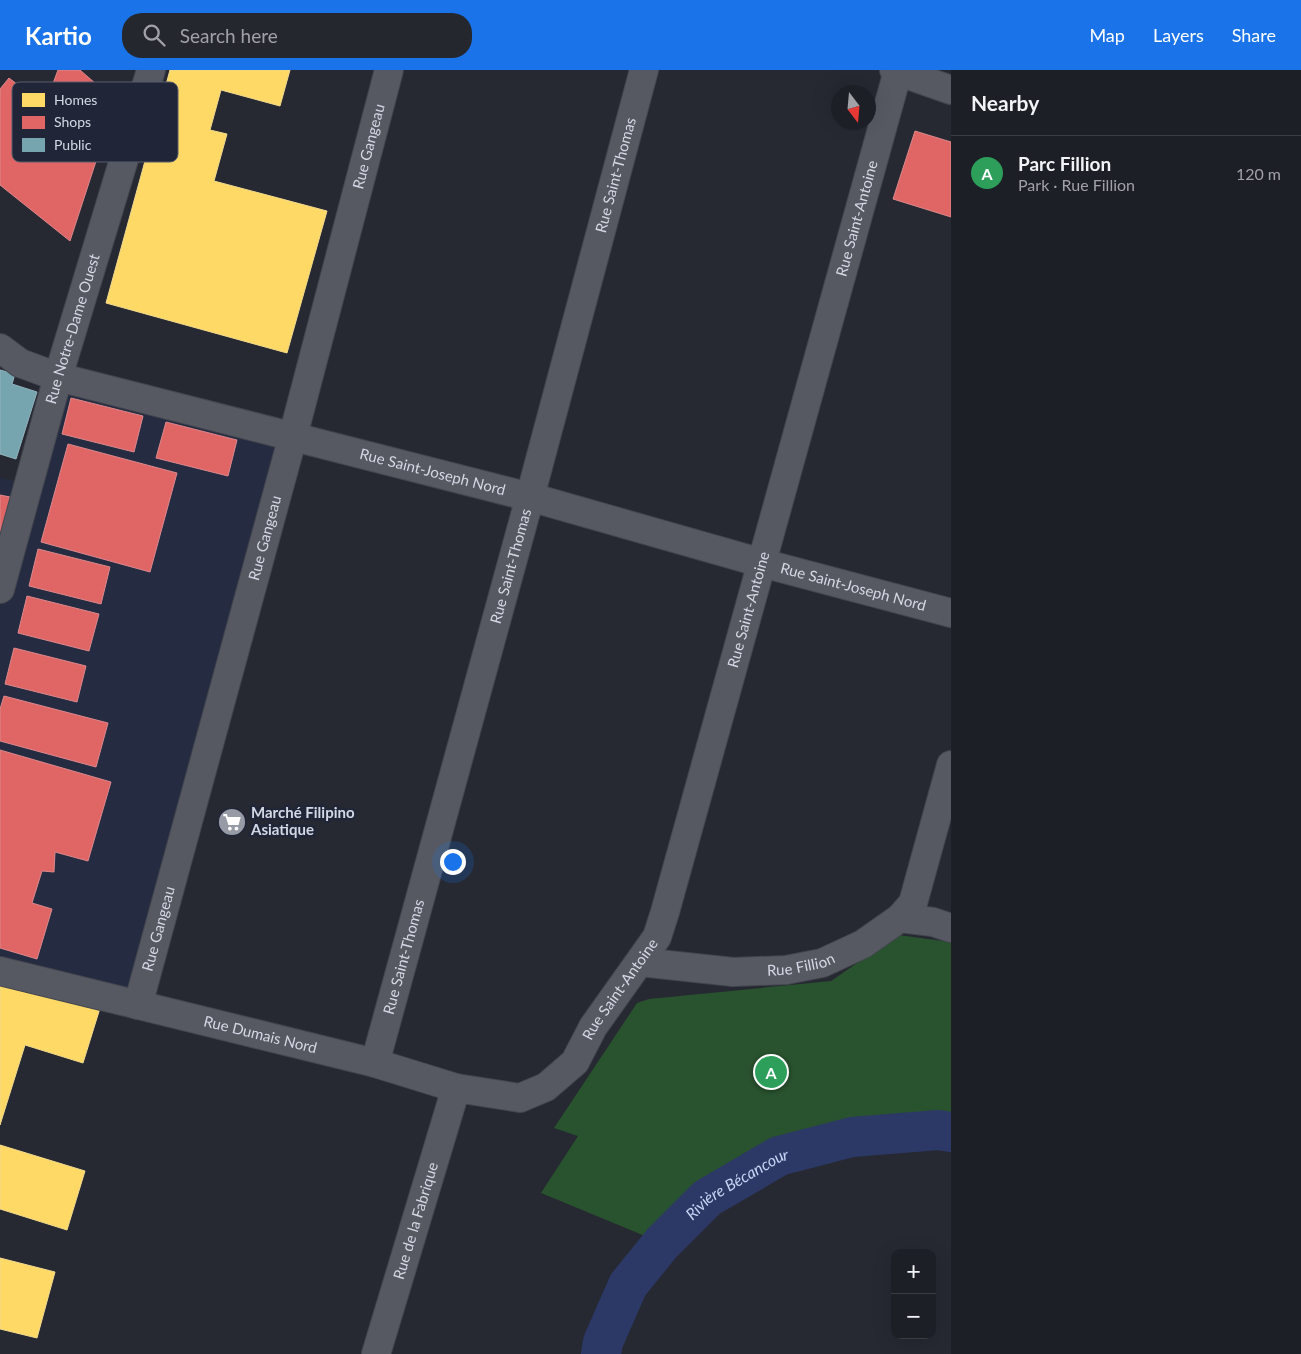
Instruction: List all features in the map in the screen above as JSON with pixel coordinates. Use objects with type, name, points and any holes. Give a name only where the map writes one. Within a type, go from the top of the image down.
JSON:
[{"type":"street","name":"Rue Notre-Dame Ouest","points":[[147,82],[151,70]]},
{"type":"street","name":"Rue Gangeau","points":[[138,1005],[293,436],[389,70]]},
{"type":"street","name":"Rue Saint-Thomas","points":[[375,1063],[530,497],[644,70]]},
{"type":"street","points":[[896,71],[951,90]]},
{"type":"street","name":"Rue Saint-Antoine","points":[[520,1098],[546,1087],[575,1062],[593,1027],[657,937],[762,563],[896,71]]},
{"type":"street","name":"Rue Notre-Dame Ouest","points":[[0,589],[58,377],[123,162]]},
{"type":"street","name":"Rue Saint-Joseph Nord","points":[[0,348],[20,363],[58,377],[530,497],[762,563],[951,613]]},
{"type":"street","name":"Rue Fillion","points":[[640,962],[733,972],[786,970],[822,963],[863,944],[900,918],[913,902],[951,765]]},
{"type":"street","points":[[900,918],[933,922],[951,928]]},
{"type":"street","name":"Rue Dumais Nord","points":[[0,970],[375,1063],[456,1088],[520,1098]]},
{"type":"street","name":"Rue de la Fabrique","points":[[376,1354],[456,1088]]},
{"type":"shaded area","points":[[41,382],[287,440],[132,997],[0,960],[0,478],[15,481]]},
{"type":"green space","points":[[898,935],[951,942],[951,1132],[938,1130],[852,1137],[779,1156],[707,1198],[662,1243],[541,1193],[578,1136],[554,1128],[637,1003],[649,999],[831,981]]},
{"type":"building: Homes","points":[[170,70],[290,70],[280,106],[221,90],[210,130],[227,134],[214,181],[327,211],[287,353],[106,303],[145,162],[178,162],[178,82],[167,82]]},
{"type":"building: Homes","points":[[0,973],[101,1005],[83,1063],[25,1045],[0,1125]]},
{"type":"building: Homes","points":[[0,1145],[85,1171],[67,1230],[0,1209]]},
{"type":"building: Homes","points":[[0,1258],[55,1272],[37,1338],[0,1329]]},
{"type":"building: Shops","points":[[58,70],[80,70],[94,82],[54,82]]},
{"type":"building: Shops","points":[[9,78],[14,82],[12,82],[12,162],[96,162],[70,241],[0,185],[0,89]]},
{"type":"building: Shops","points":[[915,131],[951,142],[951,217],[893,199]]},
{"type":"building: Shops","points":[[71,398],[143,416],[134,452],[62,434]]},
{"type":"building: Shops","points":[[166,422],[237,440],[228,476],[156,458]]},
{"type":"building: Shops","points":[[68,444],[177,473],[150,572],[41,542]]},
{"type":"building: Shops","points":[[0,495],[10,497],[1,533],[0,533]]},
{"type":"building: Shops","points":[[38,549],[110,567],[101,604],[29,586]]},
{"type":"building: Shops","points":[[27,596],[99,614],[89,651],[18,633]]},
{"type":"building: Shops","points":[[14,648],[86,666],[77,702],[5,684]]},
{"type":"building: Shops","points":[[4,696],[108,723],[96,767],[0,741],[0,709]]},
{"type":"building: Shops","points":[[0,750],[111,782],[88,861],[55,852],[54,872],[42,871],[32,903],[52,909],[37,959],[0,948]]},
{"type":"building: Public","points":[[0,370],[15,374],[12,384],[37,392],[16,459],[0,454]]},
{"type":"waterway","name":"Rivière Bécancour","points":[[601,1354],[603,1342],[628,1285],[662,1243],[707,1198],[779,1156],[852,1137],[938,1130],[951,1132]]},
{"type":"place","name":"Marché Filipino Asiatique","points":[[232,822]]},
{"type":"place","name":"Parc Fillion","points":[[771,1072]]}]
